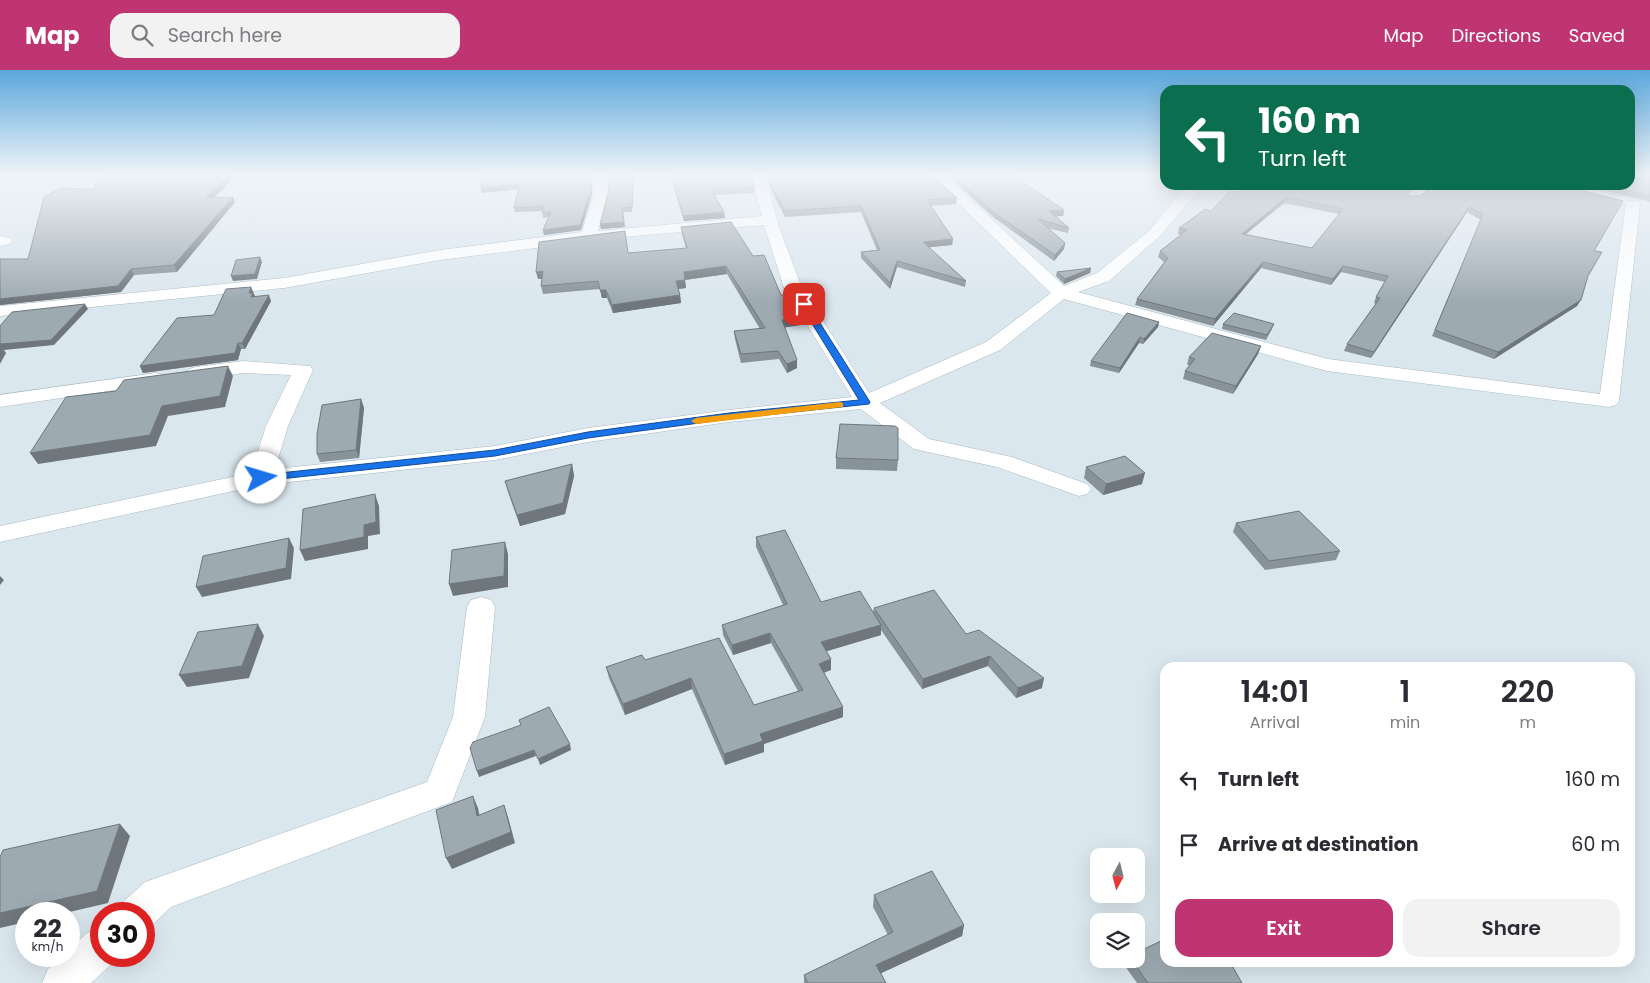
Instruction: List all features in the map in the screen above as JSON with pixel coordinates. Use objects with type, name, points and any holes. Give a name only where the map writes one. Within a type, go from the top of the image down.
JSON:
[{"type":"street","points":[[588,238],[594,217]]},
{"type":"street","points":[[769,217],[793,288],[866,402],[922,444],[1004,462],[1079,489]]},
{"type":"street","points":[[980,217],[1061,293],[1327,365],[1609,401],[1640,217]]},
{"type":"street","points":[[0,534],[261,478],[495,453],[588,435],[729,416],[866,402],[993,346],[1061,293],[1103,277],[1155,233],[1168,217]]},
{"type":"street","points":[[0,311],[284,283],[440,255],[588,238],[622,232],[770,220]]},
{"type":"street","points":[[0,401],[243,367],[304,370],[277,426],[261,478]]},
{"type":"street","points":[[150,902],[158,894],[440,792],[470,717],[481,607]]},
{"type":"street","points":[[62,983],[90,957]]},
{"type":"building","points":[[39,217],[216,217],[174,265],[131,269],[118,286],[0,299],[0,259],[28,259]]},
{"type":"building","points":[[549,217],[583,217],[580,225],[543,230]]},
{"type":"building","points":[[602,217],[623,217],[624,222],[600,224]]},
{"type":"building","points":[[866,217],[938,217],[953,239],[923,242],[966,281],[897,261],[890,283],[861,252],[880,250]]},
{"type":"building","points":[[1000,217],[1056,217],[1069,228],[1038,219],[1065,243],[1055,255]]},
{"type":"building","points":[[1195,217],[1263,217],[1242,234],[1312,248],[1337,217],[1463,217],[1374,352],[1347,344],[1380,298],[1376,297],[1388,276],[1343,266],[1333,279],[1263,262],[1215,319],[1137,299],[1168,258],[1160,251],[1187,230],[1179,228]]},
{"type":"building","points":[[1482,217],[1614,217],[1594,251],[1602,252],[1588,276],[1581,300],[1498,352],[1435,330]]},
{"type":"building","points":[[731,222],[753,256],[764,255],[781,295],[785,295],[800,317],[782,320],[797,360],[787,364],[778,351],[741,354],[734,331],[765,328],[726,266],[684,272],[685,280],[676,281],[680,295],[612,305],[606,290],[600,290],[598,281],[541,286],[543,271],[536,272],[539,242],[625,231],[628,253],[687,248],[681,227]]},
{"type":"building","points":[[260,257],[255,274],[231,276],[236,260]]},
{"type":"building","points":[[1091,268],[1065,279],[1057,272]]},
{"type":"building","points":[[251,287],[249,293],[253,293],[251,297],[269,295],[242,343],[238,343],[235,353],[140,366],[177,318],[214,315],[226,289]]},
{"type":"building","points":[[85,304],[51,340],[0,343],[0,326],[12,312]]},
{"type":"building","points":[[1127,313],[1159,322],[1144,339],[1140,337],[1120,368],[1091,361]]},
{"type":"building","points":[[1234,313],[1274,324],[1267,335],[1223,324]]},
{"type":"building","points":[[1212,333],[1261,346],[1236,386],[1185,371],[1195,359],[1189,357]]},
{"type":"building","points":[[228,366],[220,396],[162,406],[150,435],[30,453],[66,397],[116,391],[124,380]]},
{"type":"building","points":[[361,399],[356,450],[317,454],[317,434],[322,405]]},
{"type":"building","points":[[840,424],[895,426],[898,428],[898,460],[836,458]]},
{"type":"building","points":[[1125,456],[1145,473],[1106,484],[1086,467]]},
{"type":"building","points":[[572,464],[563,503],[517,515],[505,481]]},
{"type":"building","points":[[375,494],[376,522],[364,525],[364,537],[300,550],[303,509]]},
{"type":"building","points":[[1299,511],[1340,551],[1269,561],[1236,523]]},
{"type":"building","points":[[785,530],[821,602],[860,591],[881,625],[821,642],[831,659],[819,664],[843,707],[760,734],[763,741],[724,754],[691,678],[623,704],[606,667],[642,655],[645,660],[719,638],[754,705],[803,690],[770,633],[732,645],[722,625],[787,604],[756,537]]},
{"type":"building","points":[[289,538],[286,568],[196,587],[203,556]]},
{"type":"building","points":[[505,542],[504,576],[449,584],[452,550]]},
{"type":"building","points":[[934,590],[966,634],[979,630],[1044,678],[1018,688],[990,656],[923,679],[874,608]]},
{"type":"building","points":[[258,624],[242,666],[179,675],[198,632]]},
{"type":"building","points":[[549,707],[570,744],[538,759],[534,750],[477,771],[470,748],[473,742],[521,725],[519,720]]},
{"type":"building","points":[[473,796],[477,816],[504,805],[511,832],[446,858],[436,810]]},
{"type":"building","points":[[120,824],[97,891],[48,902],[15,902],[15,910],[0,913],[0,857],[3,850]]},
{"type":"building","points":[[932,871],[964,925],[876,965],[886,983],[808,983],[804,975],[893,932],[874,895]]},
{"type":"building","points":[[1160,941],[1160,967],[1233,967],[1242,983],[1148,983],[1137,968],[1145,968],[1145,949]]},
{"type":"slow traffic","points":[[696,421],[840,405]]},
{"type":"route","points":[[261,478],[495,453],[588,435],[729,416],[866,402],[804,304]]}]
